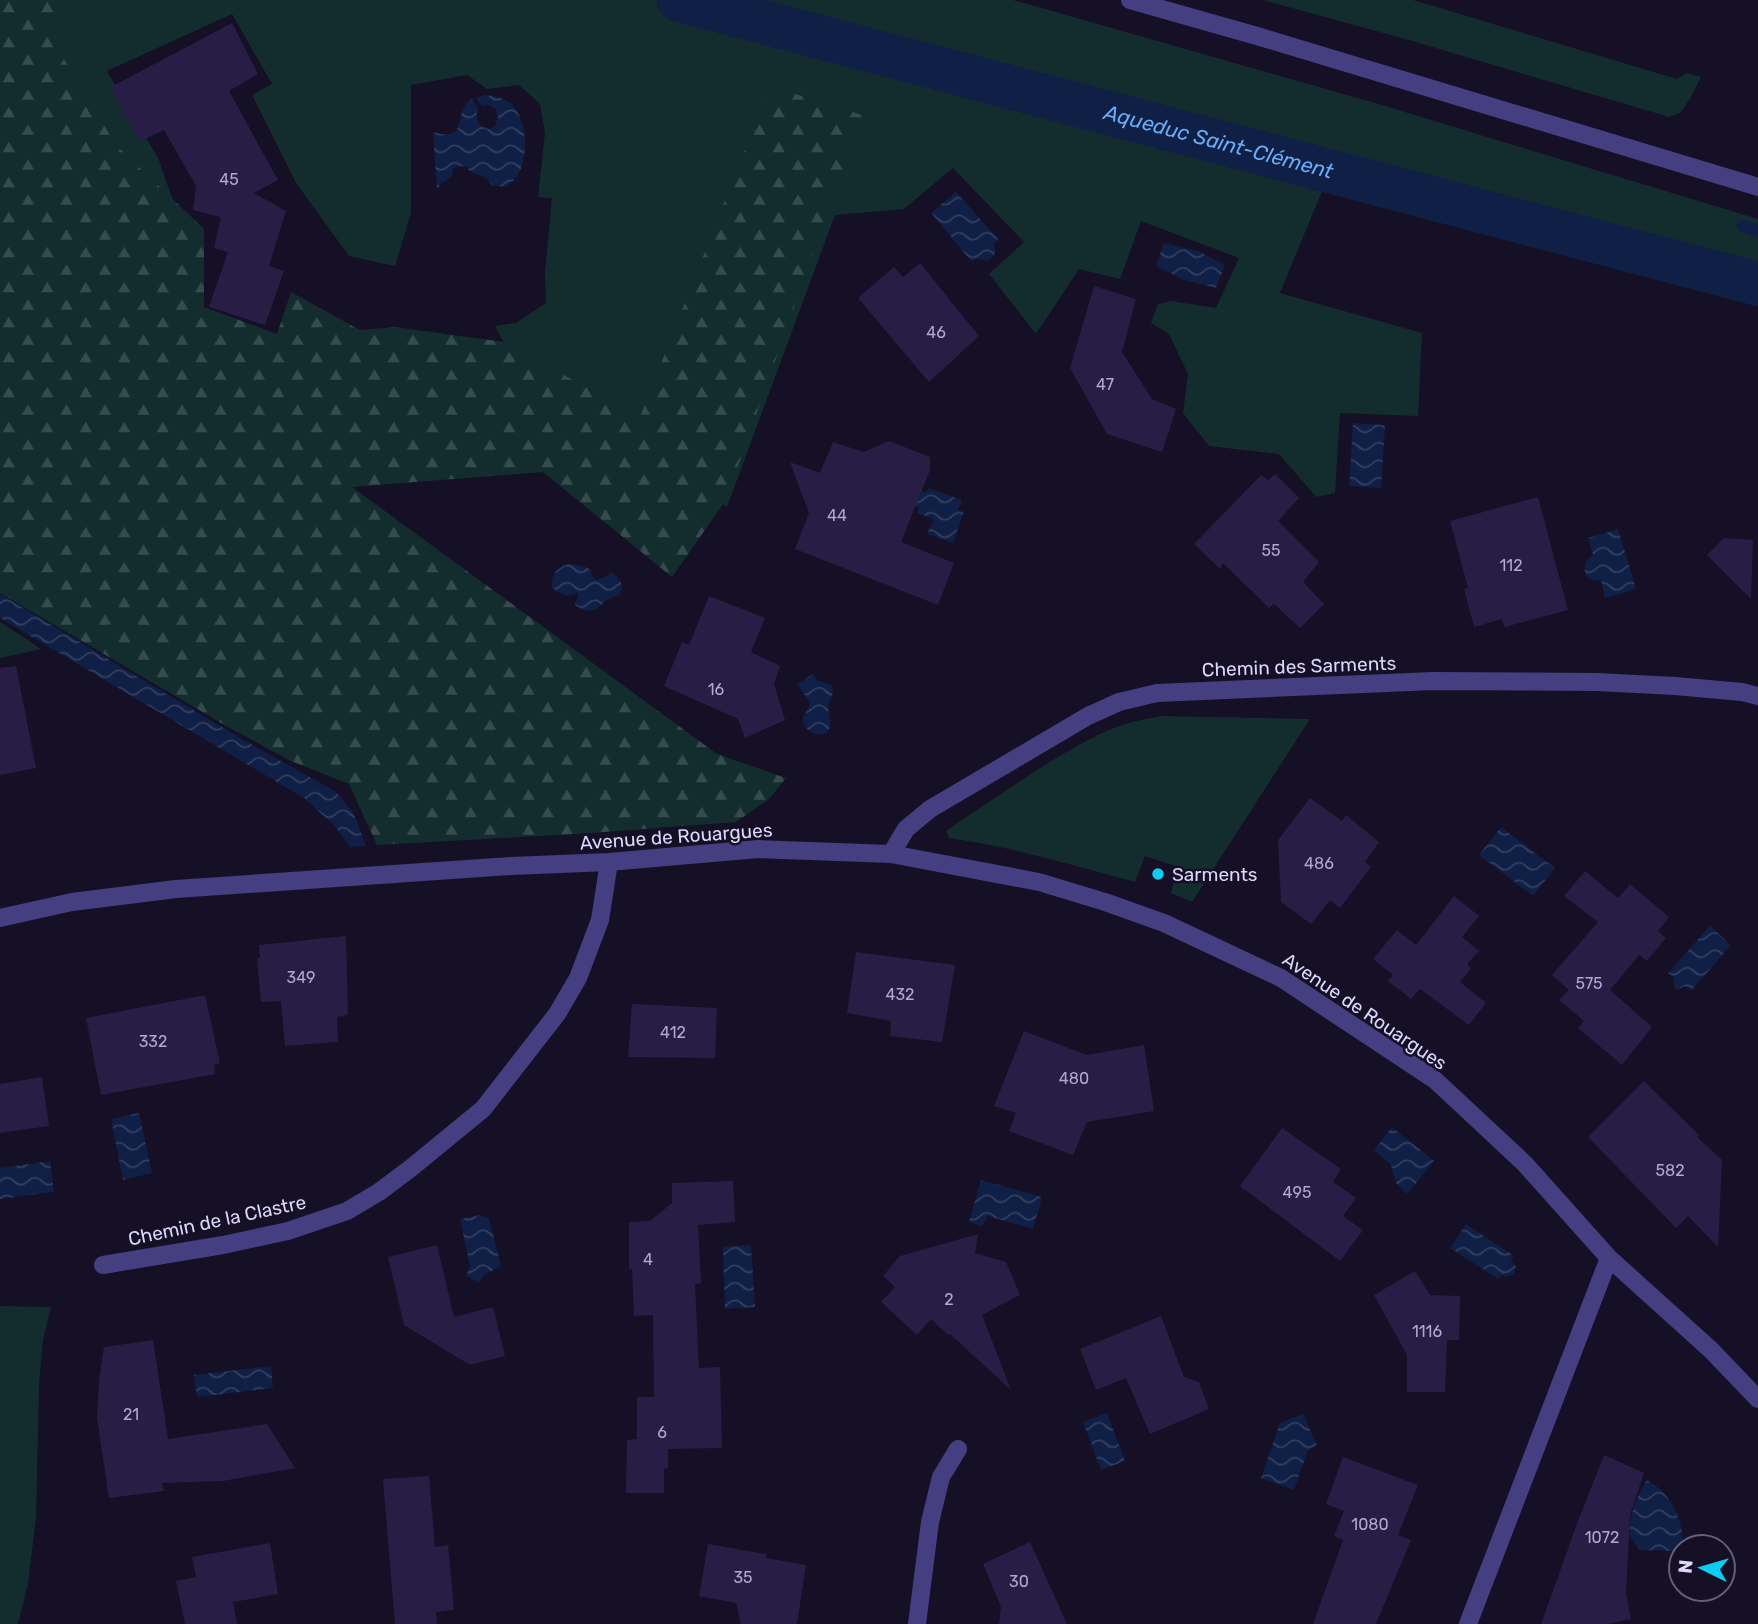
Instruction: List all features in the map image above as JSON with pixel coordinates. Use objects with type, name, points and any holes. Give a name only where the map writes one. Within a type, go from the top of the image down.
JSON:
[{"type":"street","points":[[1130,0],[1758,187]]},
{"type":"street","name":"Chemin des Sarments","points":[[891,854],[906,829],[930,809],[1088,716],[1119,702],[1157,693],[1433,681],[1675,686],[1758,696]]},
{"type":"street","name":"Avenue de Rouargues","points":[[0,918],[72,902],[176,889],[511,866],[609,862],[758,849],[891,854],[1039,883],[1164,923],[1281,978],[1435,1080],[1525,1164],[1609,1258],[1711,1350],[1758,1399]]},
{"type":"street","name":"Chemin de la Clastre","points":[[103,1265],[288,1231],[347,1211],[411,1168],[483,1109],[556,1014],[578,978],[600,920],[609,862]]},
{"type":"street","points":[[1468,1624],[1609,1258]]},
{"type":"street","points":[[917,1624],[930,1522],[941,1477],[958,1449]]},
{"type":"green space","points":[[0,0],[1013,0],[1375,103],[1758,219],[1758,288],[1432,198],[1325,184],[1280,293],[1422,333],[1418,416],[1340,413],[1335,493],[1316,497],[1279,454],[1209,446],[1183,413],[1188,374],[1169,334],[1151,323],[1158,304],[1171,301],[1216,308],[1239,258],[1141,221],[1120,279],[1079,269],[1036,334],[989,274],[1024,242],[953,168],[904,209],[835,215],[727,507],[584,416],[515,363],[495,326],[516,323],[546,303],[545,272],[552,198],[538,197],[545,133],[540,104],[519,85],[487,89],[467,75],[411,85],[411,213],[395,266],[349,256],[296,183],[252,95],[272,84],[232,14],[107,71],[158,158],[197,269]]},
{"type":"green space","points":[[0,0],[70,0],[53,41],[116,145],[204,229],[204,307],[277,334],[291,292],[360,330],[395,327],[504,342],[640,417],[770,86],[862,115],[726,500],[672,577],[543,472],[352,487],[717,754],[786,778],[769,799],[736,822],[377,845],[349,784],[291,761],[228,727],[0,593]]},
{"type":"green space","points":[[1263,0],[1413,0],[1677,79],[1687,73],[1701,77],[1680,113],[1669,117]]},
{"type":"green space","points":[[0,622],[41,649],[0,658]]},
{"type":"green space","points":[[1161,716],[1310,719],[1192,902],[1171,893],[1178,867],[1145,856],[1135,882],[1019,851],[949,838],[946,831],[1073,749],[1120,726]]},
{"type":"green space","points":[[0,1306],[51,1307],[43,1340],[39,1385],[36,1517],[28,1584],[18,1624],[0,1624]]},
{"type":"water","points":[[484,95],[507,101],[521,119],[525,152],[519,172],[505,187],[492,185],[486,178],[469,171],[468,167],[459,166],[453,169],[452,176],[437,189],[433,132],[446,134],[457,130],[463,109],[472,99],[478,108],[477,119],[480,124],[489,129],[495,126],[498,117],[495,108],[482,106],[476,98]]},
{"type":"water","points":[[956,192],[998,239],[994,243],[994,256],[987,261],[977,258],[972,262],[931,213]]},
{"type":"water","points":[[1164,243],[1198,251],[1225,265],[1216,288],[1184,280],[1156,266]]},
{"type":"water","points":[[1353,423],[1385,425],[1381,488],[1349,486]]},
{"type":"water","points":[[928,488],[962,500],[958,510],[964,512],[953,543],[927,534],[934,519],[917,513],[919,508],[914,506],[917,491],[927,492]]},
{"type":"water","points":[[1618,529],[1636,589],[1605,598],[1601,580],[1588,578],[1585,571],[1586,563],[1593,555],[1588,538]]},
{"type":"water","points":[[568,564],[588,568],[597,579],[612,573],[621,583],[619,596],[612,597],[595,610],[583,610],[575,605],[579,592],[564,595],[552,587],[556,572]]},
{"type":"water","points":[[0,594],[247,742],[335,791],[353,812],[366,846],[350,847],[334,825],[304,798],[0,618]]},
{"type":"water","points":[[813,674],[817,680],[832,685],[833,688],[828,706],[830,726],[824,734],[811,732],[804,725],[803,717],[810,703],[797,684]]},
{"type":"water","points":[[1501,827],[1555,868],[1533,896],[1479,855]]},
{"type":"water","points":[[1710,926],[1731,945],[1691,991],[1685,986],[1676,990],[1674,977],[1668,973]]},
{"type":"water","points":[[139,1113],[152,1173],[123,1180],[111,1119]]},
{"type":"water","points":[[1392,1127],[1434,1161],[1407,1194],[1396,1183],[1391,1165],[1374,1150]]},
{"type":"water","points":[[50,1161],[54,1192],[0,1199],[0,1168]]},
{"type":"water","points":[[981,1180],[1042,1197],[1033,1229],[988,1216],[982,1226],[969,1222]]},
{"type":"water","points":[[480,1215],[489,1218],[501,1266],[484,1275],[479,1283],[466,1276],[470,1266],[460,1219]]},
{"type":"water","points":[[1466,1224],[1513,1255],[1511,1260],[1516,1267],[1514,1274],[1506,1277],[1502,1275],[1498,1279],[1450,1248]]},
{"type":"water","points":[[751,1245],[755,1307],[725,1309],[723,1247]]},
{"type":"water","points":[[271,1366],[273,1388],[197,1397],[194,1375]]},
{"type":"water","points":[[1107,1413],[1125,1461],[1101,1470],[1083,1422]]},
{"type":"water","points":[[1303,1414],[1317,1445],[1308,1450],[1294,1490],[1261,1478],[1280,1423]]},
{"type":"water","points":[[1647,1480],[1663,1492],[1674,1508],[1682,1533],[1667,1533],[1667,1551],[1640,1550],[1631,1537],[1632,1514]]},
{"type":"building","points":[[232,23],[258,74],[229,91],[278,180],[254,193],[286,211],[269,266],[284,271],[265,325],[209,307],[228,252],[214,248],[221,217],[193,210],[196,186],[164,130],[139,142],[111,87]]},
{"type":"building","points":[[920,263],[979,336],[929,382],[858,298],[894,267],[903,277]]},
{"type":"building","points":[[1094,286],[1136,299],[1122,352],[1152,399],[1176,409],[1162,452],[1107,434],[1070,368]]},
{"type":"building","points":[[833,442],[864,452],[892,442],[930,457],[930,470],[901,542],[954,563],[938,605],[795,549],[809,513],[790,462],[820,473]]},
{"type":"building","points":[[1275,474],[1299,498],[1278,521],[1319,562],[1303,582],[1324,604],[1300,628],[1274,604],[1269,608],[1223,563],[1220,569],[1194,544],[1261,475],[1268,480]]},
{"type":"building","points":[[1538,497],[1568,610],[1505,627],[1502,619],[1474,627],[1464,589],[1468,588],[1450,521]]},
{"type":"building","points":[[1724,538],[1753,540],[1751,599],[1707,555]]},
{"type":"building","points":[[709,596],[765,618],[751,652],[780,666],[774,684],[785,720],[745,738],[738,719],[664,686],[682,642],[689,645]]},
{"type":"building","points":[[16,666],[36,768],[0,775],[0,668]]},
{"type":"building","points":[[1310,798],[1342,821],[1346,815],[1379,842],[1365,862],[1371,867],[1340,908],[1330,900],[1311,924],[1281,902],[1278,840]]},
{"type":"building","points":[[1585,871],[1618,898],[1630,884],[1669,917],[1658,931],[1666,938],[1647,961],[1639,955],[1610,990],[1652,1027],[1622,1065],[1578,1028],[1584,1021],[1559,1000],[1569,990],[1552,975],[1598,922],[1564,896]]},
{"type":"building","points":[[1454,896],[1479,916],[1462,937],[1479,951],[1467,964],[1471,969],[1460,982],[1486,1003],[1469,1025],[1420,989],[1411,999],[1388,981],[1393,975],[1373,959],[1397,930],[1416,945]]},
{"type":"building","points":[[346,936],[348,1015],[337,1017],[338,1042],[285,1046],[281,1001],[261,1002],[257,958],[260,958],[259,945]]},
{"type":"building","points":[[856,952],[955,965],[942,1042],[890,1036],[891,1021],[847,1013]]},
{"type":"building","points":[[205,995],[220,1063],[214,1065],[215,1074],[101,1095],[86,1018]]},
{"type":"building","points":[[632,1004],[717,1008],[715,1058],[628,1057]]},
{"type":"building","points":[[1024,1031],[1087,1055],[1144,1045],[1154,1111],[1087,1122],[1073,1155],[1009,1131],[1016,1113],[994,1106]]},
{"type":"building","points":[[42,1077],[49,1126],[0,1133],[0,1084]]},
{"type":"building","points":[[1644,1081],[1722,1160],[1718,1247],[1688,1216],[1676,1228],[1588,1137]]},
{"type":"building","points":[[1282,1128],[1341,1169],[1333,1182],[1356,1198],[1343,1216],[1363,1230],[1340,1261],[1240,1186]]},
{"type":"building","points":[[733,1181],[735,1222],[698,1225],[701,1283],[695,1284],[699,1368],[720,1367],[722,1448],[668,1449],[668,1468],[664,1469],[664,1493],[626,1493],[627,1440],[637,1439],[637,1397],[654,1397],[653,1315],[634,1316],[632,1269],[629,1269],[629,1222],[650,1221],[672,1203],[672,1183]]},
{"type":"building","points":[[978,1234],[975,1253],[1006,1262],[1020,1295],[982,1315],[1011,1390],[931,1319],[917,1335],[881,1302],[895,1287],[883,1276],[900,1256]]},
{"type":"building","points":[[437,1245],[454,1317],[493,1307],[505,1356],[470,1365],[404,1325],[388,1257]]},
{"type":"building","points":[[1415,1271],[1430,1295],[1460,1296],[1459,1340],[1447,1340],[1445,1392],[1407,1392],[1407,1355],[1374,1295]]},
{"type":"building","points":[[1161,1316],[1184,1377],[1199,1382],[1209,1409],[1150,1434],[1126,1378],[1096,1390],[1080,1349]]},
{"type":"building","points":[[153,1340],[168,1439],[267,1424],[295,1468],[223,1481],[162,1483],[164,1491],[109,1498],[97,1418],[104,1347]]},
{"type":"building","points":[[1604,1455],[1644,1473],[1630,1515],[1626,1593],[1631,1619],[1608,1624],[1541,1624],[1578,1521]]},
{"type":"building","points":[[1343,1457],[1418,1485],[1398,1535],[1411,1540],[1376,1624],[1313,1624],[1343,1540],[1334,1536],[1344,1511],[1326,1504]]},
{"type":"building","points":[[429,1476],[435,1547],[448,1545],[454,1610],[436,1612],[437,1624],[395,1624],[383,1479]]},
{"type":"building","points":[[1030,1542],[1067,1624],[999,1624],[1001,1607],[983,1564]]},
{"type":"building","points":[[270,1543],[278,1594],[233,1602],[237,1624],[185,1624],[176,1581],[196,1577],[192,1557]]},
{"type":"building","points":[[708,1544],[766,1554],[766,1558],[806,1565],[797,1624],[741,1624],[736,1603],[699,1596]]},
{"type":"waterway","name":"Aqueduc Saint-Clément","points":[[679,0],[1758,284]]},
{"type":"waterway","points":[[1743,226],[1758,231]]},
{"type":"place","name":"Sarments","points":[[1158,874]]}]
